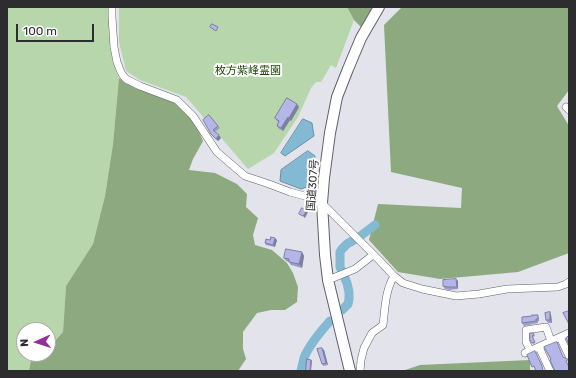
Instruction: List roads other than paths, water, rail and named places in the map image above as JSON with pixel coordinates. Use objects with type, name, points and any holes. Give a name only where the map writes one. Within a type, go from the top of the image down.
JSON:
[{"type":"highway","name":"国道307号","points":[[350,371],[328,280],[322,203],[330,133],[337,97],[361,38],[379,7]]},
{"type":"street","points":[[112,7],[114,47],[117,62],[126,79],[177,100],[193,116],[217,152],[245,176],[312,198],[322,203],[394,276],[403,283],[422,289],[456,296],[507,289],[558,287],[569,282]]},
{"type":"street","points":[[328,280],[355,270],[373,255]]},
{"type":"street","points":[[360,371],[364,348],[372,333],[383,326],[387,294],[394,276]]},
{"type":"street","points":[[551,341],[546,327],[526,330],[527,352],[569,333]]},
{"type":"street","points":[[560,337],[569,356]]},
{"type":"street","points":[[539,346],[550,371]]},
{"type":"water","points":[[303,119],[312,123],[314,136],[285,156],[281,153]]},
{"type":"water","points":[[308,151],[315,156],[312,185],[301,189],[280,181],[281,170]]},
{"type":"waterway","points":[[342,310],[348,304],[349,292],[340,267],[340,252],[347,244],[375,225]]},
{"type":"waterway","points":[[301,371],[304,358],[309,348],[330,321]]},
{"type":"park label","name":"枚方紫峰霊園","points":[[248,71]]}]
